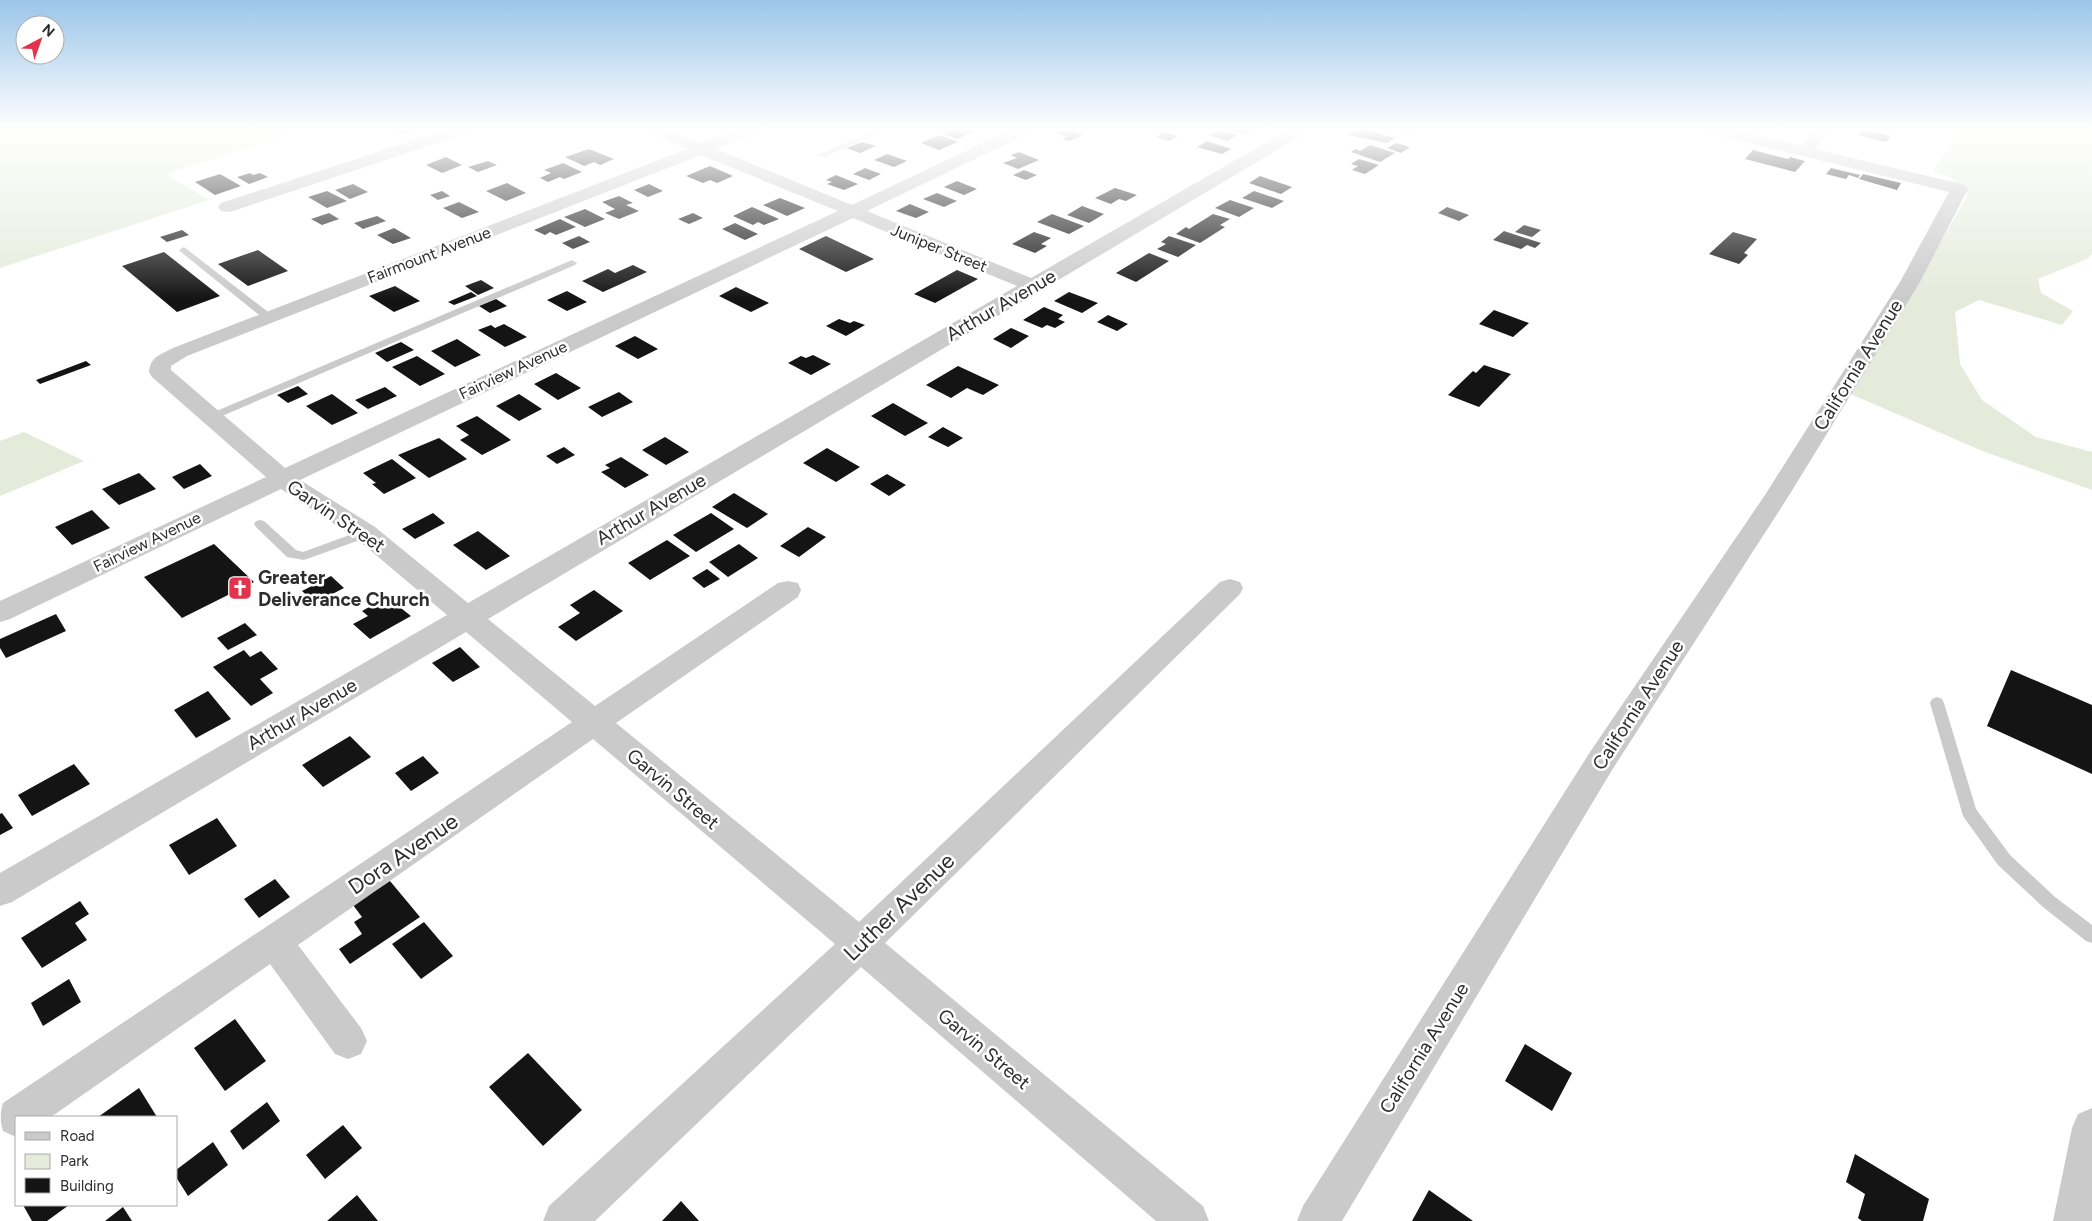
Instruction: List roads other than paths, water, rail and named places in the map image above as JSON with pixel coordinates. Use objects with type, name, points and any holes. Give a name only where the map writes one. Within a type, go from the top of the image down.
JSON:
[{"type":"street","points":[[227,207],[294,185]]},
{"type":"street","name":"Fairmount Avenue","points":[[161,363],[180,352],[268,317],[609,185]]},
{"type":"street","name":"Juniper Street","points":[[788,185],[1033,286]]},
{"type":"street","name":"Fairview Avenue","points":[[0,612],[281,478],[909,185]]},
{"type":"street","name":"Arthur Avenue","points":[[0,891],[1205,185]]},
{"type":"street","name":"California Avenue","points":[[1318,1221],[1601,761],[1776,497],[1910,282],[1959,189],[1943,185]]},
{"type":"street","name":"Garvin Street","points":[[161,363],[160,372],[281,478],[366,533],[860,944],[1188,1221]]},
{"type":"street","name":"Luther Avenue","points":[[564,1221],[860,944],[1230,588]]},
{"type":"street","name":"Dora Avenue","points":[[20,1116],[788,590]]},
{"type":"street","points":[[274,941],[348,1041]]},
{"type":"street","name":"Dora Avenue","points":[[0,1129],[15,1119]]},
{"type":"street","points":[[2074,1221],[2092,1128]]},
{"type":"lane","points":[[184,250],[268,317]]},
{"type":"lane","points":[[211,417],[572,264]]},
{"type":"lane","points":[[260,524],[292,554],[304,556],[366,533]]},
{"type":"lane","points":[[1937,703],[1969,812],[2004,860],[2048,902],[2092,935]]},
{"type":"place","name":"Greater Deliverance Church","points":[[240,588]]}]
